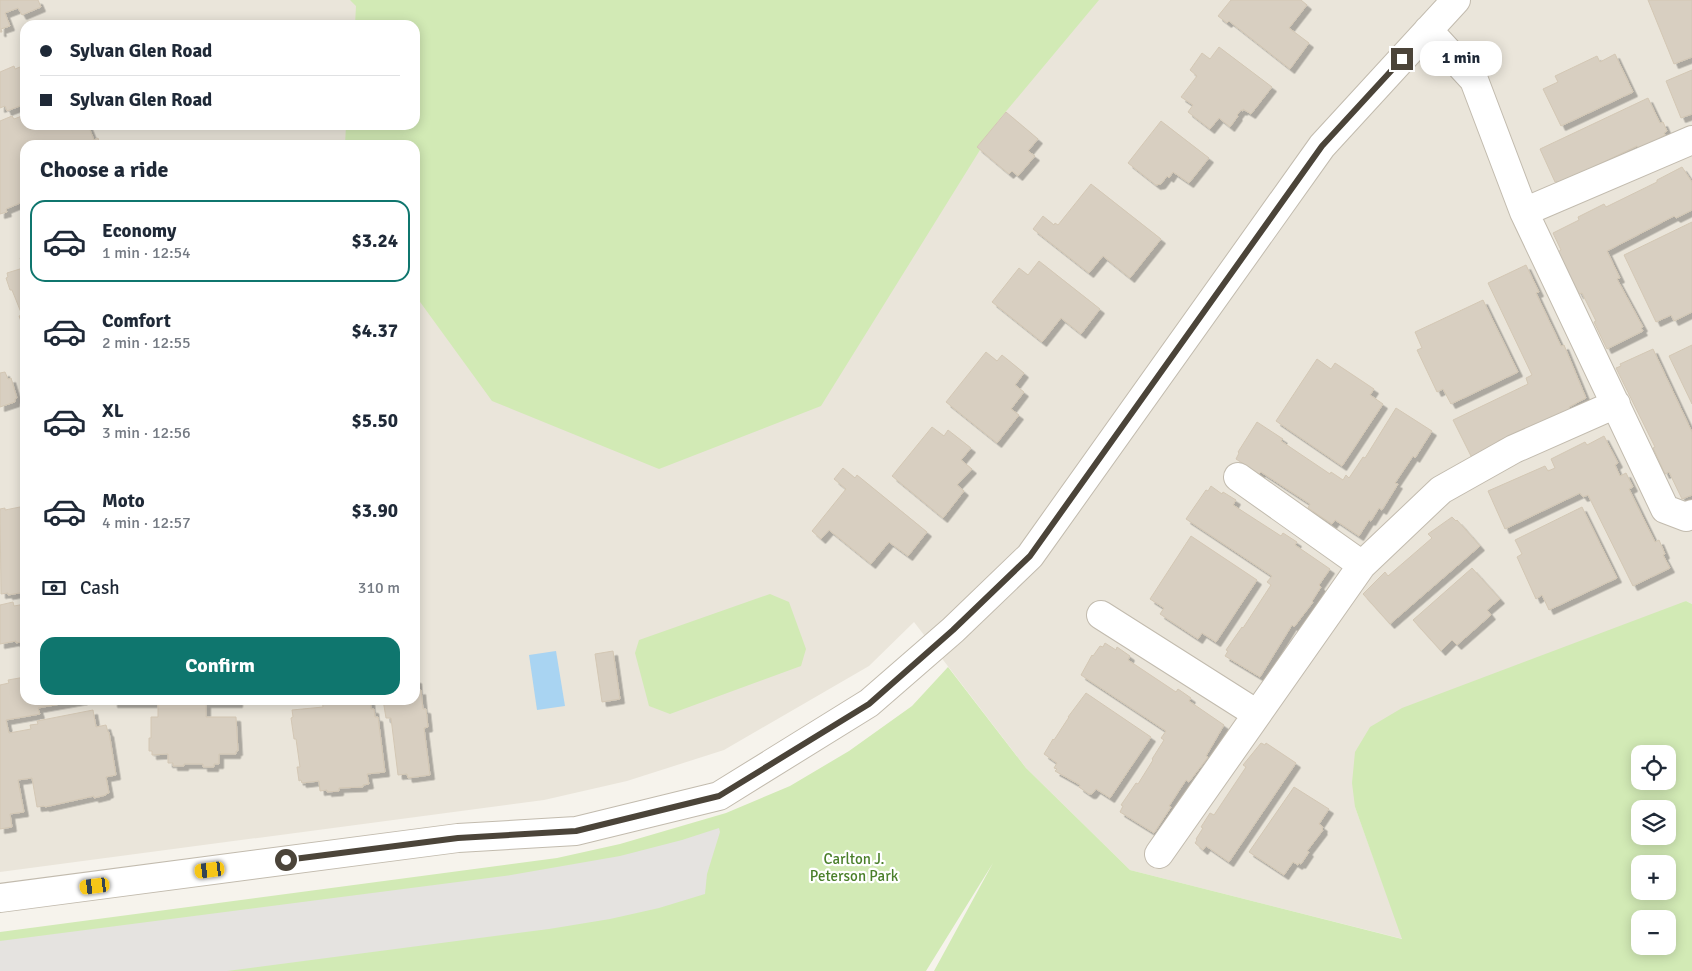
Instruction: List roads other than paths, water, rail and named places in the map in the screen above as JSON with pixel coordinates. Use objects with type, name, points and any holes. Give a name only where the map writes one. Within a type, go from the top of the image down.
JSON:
[{"type":"street","points":[[0,898],[458,838],[576,831],[719,796],[869,704],[953,630],[1030,556],[1322,146],[1456,0]]},
{"type":"street","points":[[1428,30],[1474,80],[1524,212],[1665,509],[1686,517],[1692,514]]},
{"type":"street","points":[[1524,212],[1692,140]]},
{"type":"street","points":[[1159,854],[1362,565],[1441,490],[1514,449],[1616,404]]},
{"type":"street","points":[[1238,477],[1362,565]]},
{"type":"street","points":[[1101,615],[1257,714]]},
{"type":"water","points":[[556,651],[565,706],[537,710],[529,655]]},
{"type":"park label","name":"Carlton J. Peterson Park","points":[[854,868]]}]
